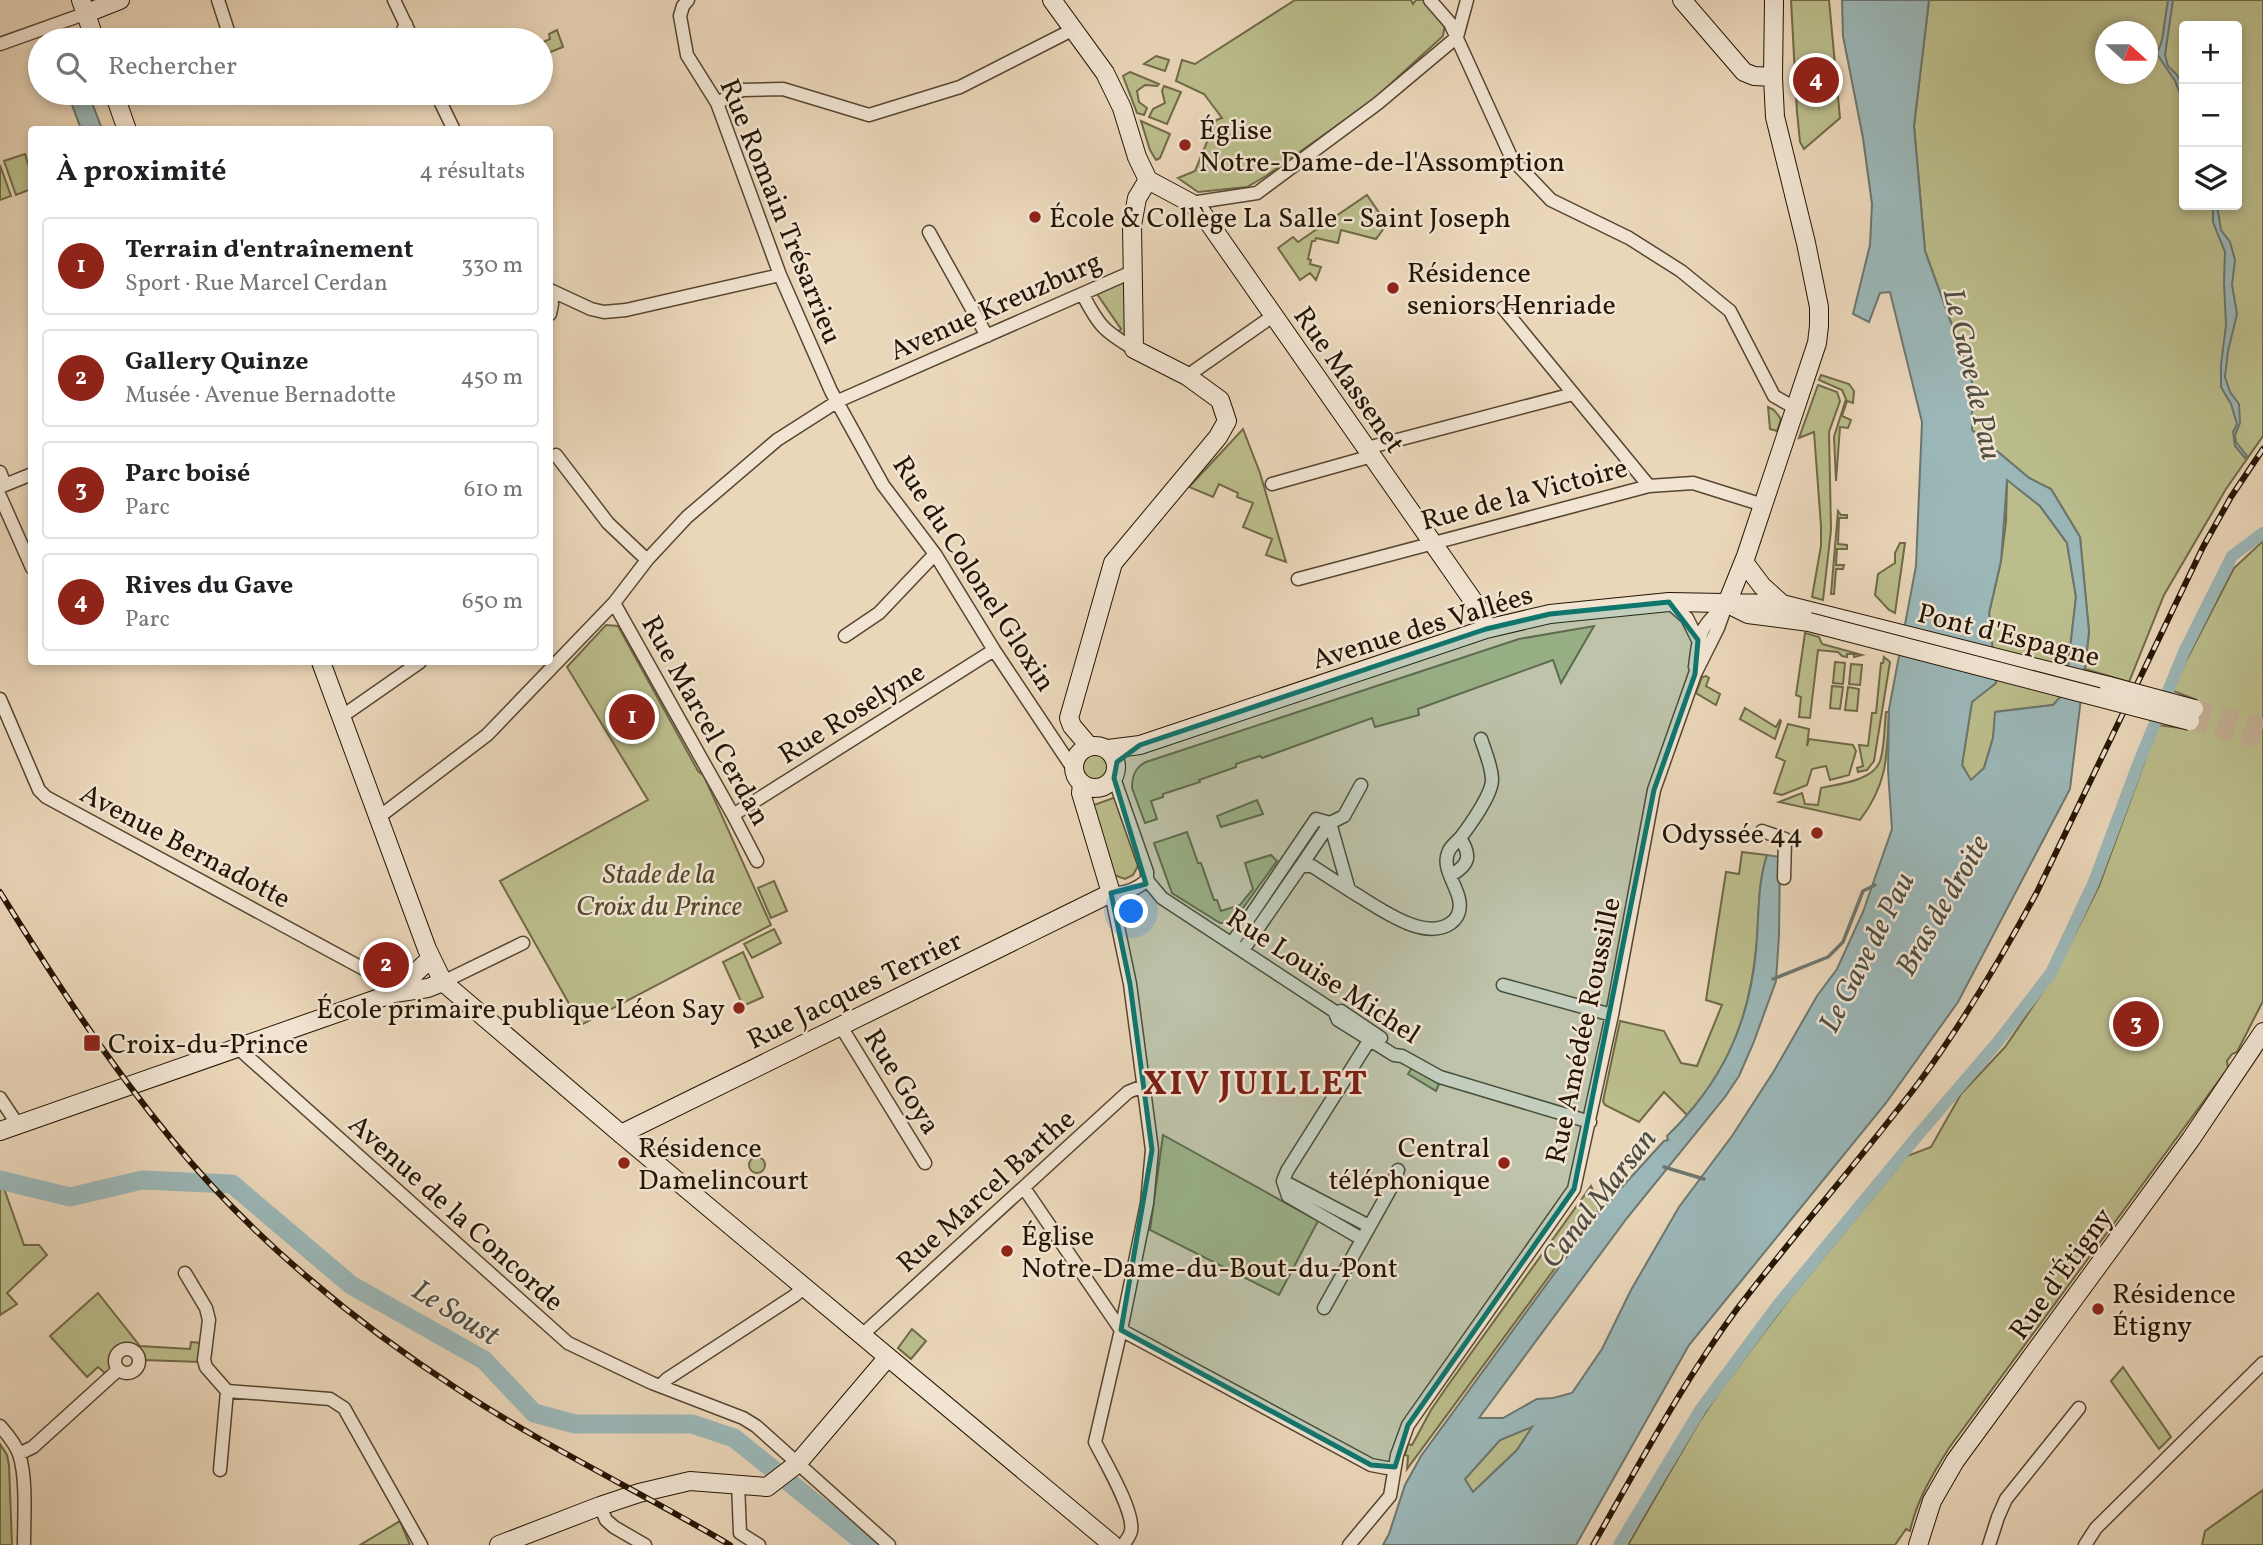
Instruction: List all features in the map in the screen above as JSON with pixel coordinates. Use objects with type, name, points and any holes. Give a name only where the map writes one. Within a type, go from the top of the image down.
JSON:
[{"type":"street","points":[[42,28],[63,20],[84,7],[120,0]]},
{"type":"street","points":[[218,0],[227,28]]},
{"type":"street","points":[[394,0],[408,28]]},
{"type":"street","name":"Rue Romain Trésarrieu","points":[[688,0],[680,16],[687,55],[717,103],[780,275],[816,360],[838,401]]},
{"type":"street","points":[[1052,0],[1105,73],[1122,108],[1147,180],[1137,198],[1132,225],[1134,349]]},
{"type":"street","points":[[1430,0],[1450,23],[1512,159],[1552,201],[1629,238],[1681,271],[1730,311],[1774,396],[1795,408]]},
{"type":"street","points":[[1191,203],[1257,193],[1377,104],[1457,37],[1467,0]]},
{"type":"street","points":[[1682,0],[1744,72],[1754,76],[1773,77],[1786,94]]},
{"type":"street","points":[[1698,639],[1706,622],[1727,603],[1744,562],[1817,343],[1819,326],[1816,294],[1775,117],[1773,77],[1776,0]]},
{"type":"street","points":[[1776,0],[1786,94],[1789,172]]},
{"type":"street","points":[[84,7],[91,28]]},
{"type":"street","points":[[404,28],[406,24]]},
{"type":"street","points":[[717,103],[742,90],[783,89],[869,115],[960,87],[1072,30]]},
{"type":"street","points":[[0,44],[28,33]]},
{"type":"street","points":[[118,105],[126,126]]},
{"type":"street","points":[[442,105],[452,126]]},
{"type":"street","name":"Rue Massenet","points":[[1147,180],[1191,203],[1202,213],[1481,612],[1486,629]]},
{"type":"street","points":[[929,232],[987,336]]},
{"type":"street","name":"Avenue Kreuzburg","points":[[379,817],[487,735],[614,603],[647,560],[687,517],[776,440],[838,401],[1134,271]]},
{"type":"street","points":[[553,291],[604,312],[626,310],[780,275]]},
{"type":"street","points":[[1083,295],[1093,316],[1108,333],[1187,376],[1220,400],[1227,421],[1218,437],[1113,564],[1069,718],[1072,726],[1089,746]]},
{"type":"street","points":[[1503,308],[1649,486]]},
{"type":"street","points":[[1187,376],[1273,316]]},
{"type":"street","points":[[1272,484],[1370,452],[1573,394]]},
{"type":"street","name":"Rue du Colonel Gloxin","points":[[838,401],[883,485],[935,554],[994,650],[1078,777],[1111,893],[1130,984],[1152,1150],[1147,1203],[1121,1330],[1094,1442],[1118,1484],[1130,1518],[1131,1533],[1123,1545]]},
{"type":"street","points":[[556,455],[608,523],[647,560]]},
{"type":"street","points":[[0,472],[2,489],[28,557]]},
{"type":"street","points":[[2,489],[28,476]]},
{"type":"street","name":"Rue de la Victoire","points":[[1298,579],[1649,486],[1693,483],[1763,505]]},
{"type":"street","points":[[845,636],[879,613],[935,554]]},
{"type":"street","points":[[1744,562],[1762,586],[1782,604]]},
{"type":"street","points":[[1669,601],[1687,618],[1698,639]]},
{"type":"street","name":"Avenue des Vallées","points":[[1113,763],[1140,745],[1486,629],[1550,614],[1669,601],[1782,604],[1810,617]]},
{"type":"street","name":"Rue Marcel Cerdan","points":[[614,603],[757,861]]},
{"type":"street","name":"Avenue des Vallées","points":[[1727,603],[1748,614],[1810,617]]},
{"type":"street","name":"Rue Amédée Roussille","points":[[1349,1545],[1390,1496],[1395,1467],[1408,1425],[1574,1189],[1612,1015],[1654,790],[1695,674],[1727,603]]},
{"type":"street","name":"Pont d'Espagne","points":[[1810,617],[2192,715]]},
{"type":"street","name":"Rue Amédée Roussille","points":[[1695,674],[1698,639]]},
{"type":"street","name":"Rue Roselyne","points":[[733,815],[994,650]]},
{"type":"street","points":[[322,665],[431,958],[443,982],[1113,1545]]},
{"type":"street","points":[[341,717],[417,665]]},
{"type":"street","name":"Avenue Bernadotte","points":[[0,699],[39,790],[46,797],[386,981],[394,993]]},
{"type":"street","points":[[1301,866],[1312,866],[1415,927],[1433,930],[1450,924],[1458,916],[1460,907],[1446,862],[1447,854],[1491,790],[1493,778],[1481,738]]},
{"type":"street","points":[[1111,893],[1124,894],[1143,883],[1147,872],[1113,763],[1099,745],[1089,746],[1077,755],[1078,777],[1096,788],[1103,787],[1113,763]]},
{"type":"street","points":[[1238,947],[1301,866],[1330,823],[1344,816],[1361,785]]},
{"type":"street","points":[[1238,947],[1316,819],[1330,823]]},
{"type":"street","points":[[1330,823],[1349,890]]},
{"type":"street","points":[[1762,831],[1786,839],[1784,878]]},
{"type":"street","points":[[1451,875],[1460,870],[1468,855],[1460,838]]},
{"type":"street","name":"Rue Louise Michel","points":[[1143,883],[1334,1012],[1341,1012],[1372,1037],[1398,1049],[1408,1059],[1431,1073],[1590,1122]]},
{"type":"street","name":"Rue Jacques Terrier","points":[[621,1134],[1111,893]]},
{"type":"street","points":[[0,1131],[394,993],[428,988],[523,943]]},
{"type":"street","points":[[394,993],[431,958]]},
{"type":"street","points":[[1503,985],[1612,1015]]},
{"type":"street","name":"Rue Goya","points":[[840,1025],[925,1163]]},
{"type":"street","name":"Rue d'Étigny","points":[[1923,1544],[1932,1501],[1955,1461],[2186,1146],[2262,1032]]},
{"type":"street","points":[[1362,1238],[1288,1196],[1283,1181],[1372,1037]]},
{"type":"street","name":"Avenue de la Concorde","points":[[238,1048],[568,1343],[660,1386],[743,1418],[756,1426],[794,1467],[889,1545]]},
{"type":"street","name":"Rue Marcel Barthe","points":[[862,1335],[1128,1092],[1143,1086]]},
{"type":"street","points":[[0,1098],[18,1125]]},
{"type":"street","points":[[1324,1308],[1392,1186],[1398,1170]]},
{"type":"street","points":[[1283,1181],[1369,1226]]},
{"type":"street","points":[[1024,1188],[1121,1330],[1371,1465],[1395,1467]]},
{"type":"street","points":[[185,1273],[209,1320],[204,1360],[206,1367],[227,1391],[330,1399],[338,1403],[344,1408],[421,1545]]},
{"type":"street","points":[[660,1386],[804,1287]]},
{"type":"street","points":[[499,1545],[600,1506],[690,1481],[766,1487],[794,1467],[888,1357]]},
{"type":"street","points":[[2085,1545],[2096,1528],[2263,1363]]},
{"type":"street","points":[[19,1454],[33,1447],[118,1370]]},
{"type":"street","points":[[220,1470],[227,1391]]},
{"type":"street","points":[[1989,1545],[1997,1517],[2006,1499],[2080,1408]]},
{"type":"street","points":[[0,1426],[19,1454],[22,1470],[24,1545]]},
{"type":"street","points":[[738,1483],[740,1533],[759,1545]]},
{"type":"street","points":[[600,1506],[606,1520],[645,1545]]},
{"type":"highlighted area","points":[[1669,602],[1698,640],[1695,674],[1654,790],[1574,1189],[1408,1425],[1395,1467],[1371,1465],[1121,1330],[1152,1150],[1130,984],[1111,893],[1146,884],[1114,778],[1117,762],[1140,745],[1486,629],[1550,614]]},
{"type":"green space","points":[[1295,0],[1411,0],[1413,4],[1416,0],[1424,0],[1445,24],[1443,36],[1374,99],[1266,176],[1247,187],[1198,192],[1178,178],[1195,171],[1216,120],[1222,118],[1204,94],[1176,81],[1182,60],[1195,64]]},
{"type":"green space","points":[[1791,0],[1829,0],[1840,118],[1804,149],[1800,142],[1797,112]]},
{"type":"green space","points":[[1929,0],[2263,0],[2263,436],[2226,489],[2164,595],[2129,682],[2085,669],[2089,632],[2080,537],[2051,489],[2029,478],[1972,430],[1972,380],[1925,251],[1914,126]]},
{"type":"green space","points":[[557,30],[563,47],[553,51],[553,32]]},
{"type":"green space","points":[[1156,56],[1169,60],[1165,71],[1144,64]]},
{"type":"green space","points":[[1130,72],[1159,84],[1145,85],[1137,91],[1139,102],[1147,108],[1144,115],[1137,113],[1123,76]]},
{"type":"green space","points":[[1164,86],[1181,92],[1167,124],[1149,117],[1153,109],[1165,103],[1162,91]]},
{"type":"green space","points":[[1141,121],[1170,134],[1160,158],[1156,160],[1150,150]]},
{"type":"green space","points":[[25,154],[28,164],[28,190],[16,195],[4,161]]},
{"type":"green space","points":[[0,165],[11,196],[0,200]]},
{"type":"green space","points":[[1367,195],[1387,224],[1376,239],[1341,230],[1338,243],[1316,238],[1312,241],[1308,259],[1311,260],[1310,264],[1321,267],[1316,280],[1310,273],[1300,280],[1278,248],[1293,237],[1298,242]]},
{"type":"green space","points":[[1127,281],[1127,337],[1117,333],[1121,329],[1097,294]]},
{"type":"green space","points":[[1821,375],[1849,384],[1854,391],[1853,403],[1847,401],[1842,416],[1851,420],[1848,428],[1840,427],[1836,481],[1834,437],[1846,399],[1842,390],[1819,380]]},
{"type":"green space","points":[[1818,385],[1837,392],[1840,401],[1829,432],[1831,530],[1823,600],[1812,597],[1821,546],[1814,432],[1799,438]]},
{"type":"green space","points":[[1768,407],[1781,419],[1777,431],[1770,429]]},
{"type":"green space","points":[[1243,429],[1260,473],[1286,562],[1266,555],[1272,539],[1243,527],[1253,503],[1237,497],[1238,493],[1219,484],[1213,497],[1189,487]]},
{"type":"green space","points":[[2007,479],[2040,506],[2067,543],[2076,597],[2065,692],[2053,705],[1996,712],[1993,738],[1984,768],[1971,781],[1962,765],[1972,701],[1996,683],[1989,613],[2001,561]]},
{"type":"green space","points":[[1838,511],[1841,515],[1847,515],[1847,518],[1839,518],[1838,544],[1847,545],[1847,549],[1837,549],[1836,565],[1844,565],[1843,569],[1836,569],[1834,594],[1831,594]]},
{"type":"green space","points":[[2263,541],[2263,1001],[2237,1052],[2227,1061],[2228,1068],[1949,1448],[1921,1498],[1910,1531],[1906,1529],[1895,1545],[1628,1545],[1699,1422],[1720,1391],[1790,1298],[1907,1156],[1931,1147],[1961,1094],[2005,1047],[2055,974],[2099,886],[2158,725],[2187,729],[2197,700],[2171,690],[2234,568]]},
{"type":"green space","points":[[1900,543],[1905,543],[1895,613],[1875,595],[1878,574],[1895,563],[1895,553]]},
{"type":"green space","name":"Stade de la Croix du Prince","points":[[606,625],[618,626],[698,771],[704,776],[771,925],[581,1025],[500,881],[648,800],[567,667]]},
{"type":"green space","points":[[1594,626],[1561,683],[1553,660],[1418,709],[1419,715],[1375,727],[1372,718],[1262,758],[1260,756],[1236,764],[1236,767],[1199,780],[1200,782],[1163,794],[1163,797],[1151,801],[1157,819],[1145,823],[1132,788],[1135,772],[1146,762],[1519,639]]},
{"type":"green space","points":[[1805,633],[1819,637],[1822,644],[1862,655],[1854,657],[1854,654],[1847,654],[1847,657],[1838,652],[1818,650],[1810,718],[1799,717],[1801,697],[1796,695]]},
{"type":"green space","points":[[1884,657],[1890,662],[1874,761],[1867,770],[1858,772],[1857,768],[1863,766],[1859,745],[1868,746]]},
{"type":"green space","points":[[1835,662],[1845,663],[1843,684],[1833,683]]},
{"type":"green space","points":[[1851,664],[1862,665],[1860,685],[1849,684]]},
{"type":"green space","points":[[1702,677],[1709,678],[1706,686],[1720,694],[1716,705],[1696,693]]},
{"type":"green space","points":[[1832,686],[1843,687],[1840,709],[1830,708]]},
{"type":"green space","points":[[1848,687],[1859,689],[1857,711],[1845,710]]},
{"type":"green space","points":[[1745,708],[1776,727],[1781,721],[1775,739],[1740,719]]},
{"type":"green space","points":[[1886,712],[1889,712],[1888,742],[1884,769],[1876,794],[1860,820],[1779,802],[1802,793],[1805,804],[1818,805],[1821,788],[1863,777],[1876,768],[1882,755]]},
{"type":"green space","points":[[1788,724],[1809,729],[1807,746],[1809,739],[1853,745],[1856,751],[1849,775],[1830,780],[1826,766],[1812,769],[1807,785],[1782,795],[1774,793],[1785,761],[1776,757]]},
{"type":"green space","points":[[1095,752],[1101,753],[1109,761],[1109,773],[1101,781],[1095,782],[1089,781],[1081,773],[1080,767],[1081,761],[1089,753]]},
{"type":"green space","points":[[1116,797],[1139,864],[1133,875],[1125,879],[1114,875],[1091,806]]},
{"type":"green space","points":[[1257,800],[1263,814],[1221,827],[1217,816]]},
{"type":"green space","points":[[1187,832],[1198,863],[1201,863],[1214,900],[1217,900],[1221,911],[1240,905],[1253,889],[1245,863],[1271,855],[1277,861],[1232,923],[1220,923],[1172,893],[1154,843]]},
{"type":"green space","points":[[1742,852],[1767,855],[1760,886],[1757,940],[1750,989],[1737,1034],[1716,1076],[1687,1115],[1664,1092],[1639,1122],[1605,1105],[1603,1101],[1620,1021],[1664,1031],[1681,1063],[1697,1066],[1722,1005],[1706,1000],[1726,872],[1739,874]]},
{"type":"green space","points":[[774,881],[787,911],[771,918],[758,888]]},
{"type":"green space","points":[[774,929],[781,943],[752,958],[744,944]]},
{"type":"green space","points":[[743,952],[763,997],[743,1006],[723,962]]},
{"type":"green space","points":[[1413,1066],[1431,1075],[1439,1084],[1436,1091],[1408,1074]]},
{"type":"green space","points":[[1163,1135],[1318,1221],[1279,1295],[1150,1230]]},
{"type":"green space","points":[[757,1157],[765,1165],[757,1173],[749,1165]]},
{"type":"green space","points":[[0,1177],[24,1245],[39,1245],[47,1255],[7,1293],[17,1304],[0,1315]]},
{"type":"green space","points":[[1591,1186],[1601,1208],[1594,1213],[1407,1469],[1408,1456],[1405,1455],[1408,1444],[1412,1445],[1446,1388]]},
{"type":"green space","points":[[98,1293],[140,1346],[190,1349],[191,1342],[202,1343],[200,1362],[143,1360],[134,1348],[122,1346],[112,1353],[112,1369],[106,1374],[98,1367],[87,1377],[50,1336]]},
{"type":"green space","points":[[912,1329],[926,1341],[911,1359],[898,1348]]},
{"type":"green space","points":[[2123,1367],[2171,1437],[2159,1449],[2111,1381]]},
{"type":"green space","points":[[1533,1426],[1517,1450],[1473,1492],[1464,1480],[1500,1440]]},
{"type":"green space","points":[[0,1444],[7,1455],[9,1465],[12,1545],[0,1545]]},
{"type":"green space","points":[[2263,1490],[2263,1545],[2202,1545],[2205,1531]]},
{"type":"green space","points":[[400,1521],[410,1545],[360,1545]]},
{"type":"water","points":[[1842,0],[1929,0],[1914,126],[1925,251],[1972,381],[1972,430],[2029,478],[2051,489],[2080,537],[2089,632],[2070,789],[1958,1002],[1886,1103],[1689,1345],[1576,1545],[1383,1545],[1405,1485],[1421,1456],[1600,1211],[1664,1141],[1668,1140],[1667,1136],[1703,1096],[1717,1074],[1729,1052],[1747,1004],[1756,951],[1761,879],[1767,855],[1780,857],[1776,981],[1739,1076],[1627,1218],[1479,1418],[1503,1418],[1537,1399],[1572,1393],[1602,1349],[1631,1290],[1679,1207],[1732,1136],[1774,1071],[1817,996],[1837,969],[1863,912],[1892,829],[1888,770],[1889,709],[1916,566],[1922,422],[1890,292],[1880,293],[1869,322],[1853,314],[1870,245],[1872,204],[1863,138],[1843,36]],"holes":[[[2007,480],[2040,506],[2067,543],[2076,597],[2065,692],[2053,705],[1995,712],[1993,738],[1984,768],[1971,780],[1962,765],[1972,702],[1996,683],[1989,613],[2001,561]],[[1532,1427],[1517,1450],[1473,1492],[1465,1479],[1500,1440]]]},
{"type":"water","points":[[2168,0],[2173,0],[2165,55],[2168,66],[2179,78],[2179,91],[2158,56]]},
{"type":"water","points":[[72,105],[93,105],[101,126],[80,126]]},
{"type":"water","points":[[2213,210],[2218,210],[2221,230],[2230,242],[2235,260],[2232,285],[2237,314],[2225,377],[2230,392],[2239,404],[2240,423],[2235,435],[2236,442],[2247,456],[2245,458],[2235,446],[2233,432],[2237,424],[2231,404],[2221,387],[2226,325],[2225,252],[2213,222]]},
{"type":"waterway","points":[[1619,1545],[1700,1410],[1777,1306],[1997,1043],[2051,973],[2093,884],[2184,652],[2232,556],[2263,533]]},
{"type":"waterway","name":"Le Gave de Pau","points":[[1773,979],[1828,957],[1843,942],[1863,891],[1875,885]]},
{"type":"waterway","name":"Canal Marsan","points":[[1664,1167],[1704,1179]]},
{"type":"waterway","name":"Le Soust","points":[[0,1180],[70,1197],[142,1180],[232,1184],[351,1285],[484,1360],[534,1413],[575,1424],[692,1424],[734,1438],[867,1545]]},
{"type":"tunnel","points":[[2194,709],[2263,727]]},
{"type":"tunnel","points":[[2190,721],[2263,740]]},
{"type":"railway","points":[[1593,1545],[1662,1425],[1717,1337],[1759,1280],[1920,1081],[1982,988],[2037,892],[2203,547],[2231,497],[2263,449]]},
{"type":"railway","points":[[0,892],[82,1019],[148,1110],[202,1176],[270,1244],[343,1307],[459,1390],[526,1431],[730,1545]]},
{"type":"place","name":"Rives du Gave","points":[[1816,80]]},
{"type":"place","name":"Église Notre-Dame-de-l'Assomption","points":[[1185,145]]},
{"type":"place","name":"École & Collège La Salle - Saint Joseph","points":[[1035,217]]},
{"type":"place","name":"Résidence seniors Henriade","points":[[1393,288]]},
{"type":"place","name":"Terrain d'entraînement","points":[[632,717]]},
{"type":"place","name":"Odyssée 44","points":[[1817,833]]},
{"type":"place","name":"Gallery Quinze","points":[[386,965]]},
{"type":"place","name":"École primaire publique Léon Say","points":[[739,1008]]},
{"type":"place","name":"Parc boisé","points":[[2136,1024]]},
{"type":"place","name":"Croix-du-Prince","points":[[92,1043]]},
{"type":"place","name":"Résidence Damelincourt","points":[[624,1163]]},
{"type":"place","name":"Central téléphonique","points":[[1504,1163]]},
{"type":"place","name":"Église Notre-Dame-du-Bout-du-Pont","points":[[1007,1251]]},
{"type":"place","name":"Résidence Étigny","points":[[2098,1309]]},
{"type":"district","name":"XIV JUILLET","points":[[1256,1082]]},
{"type":"water label","name":"Bras de droite","points":[[1942,905]]}]
